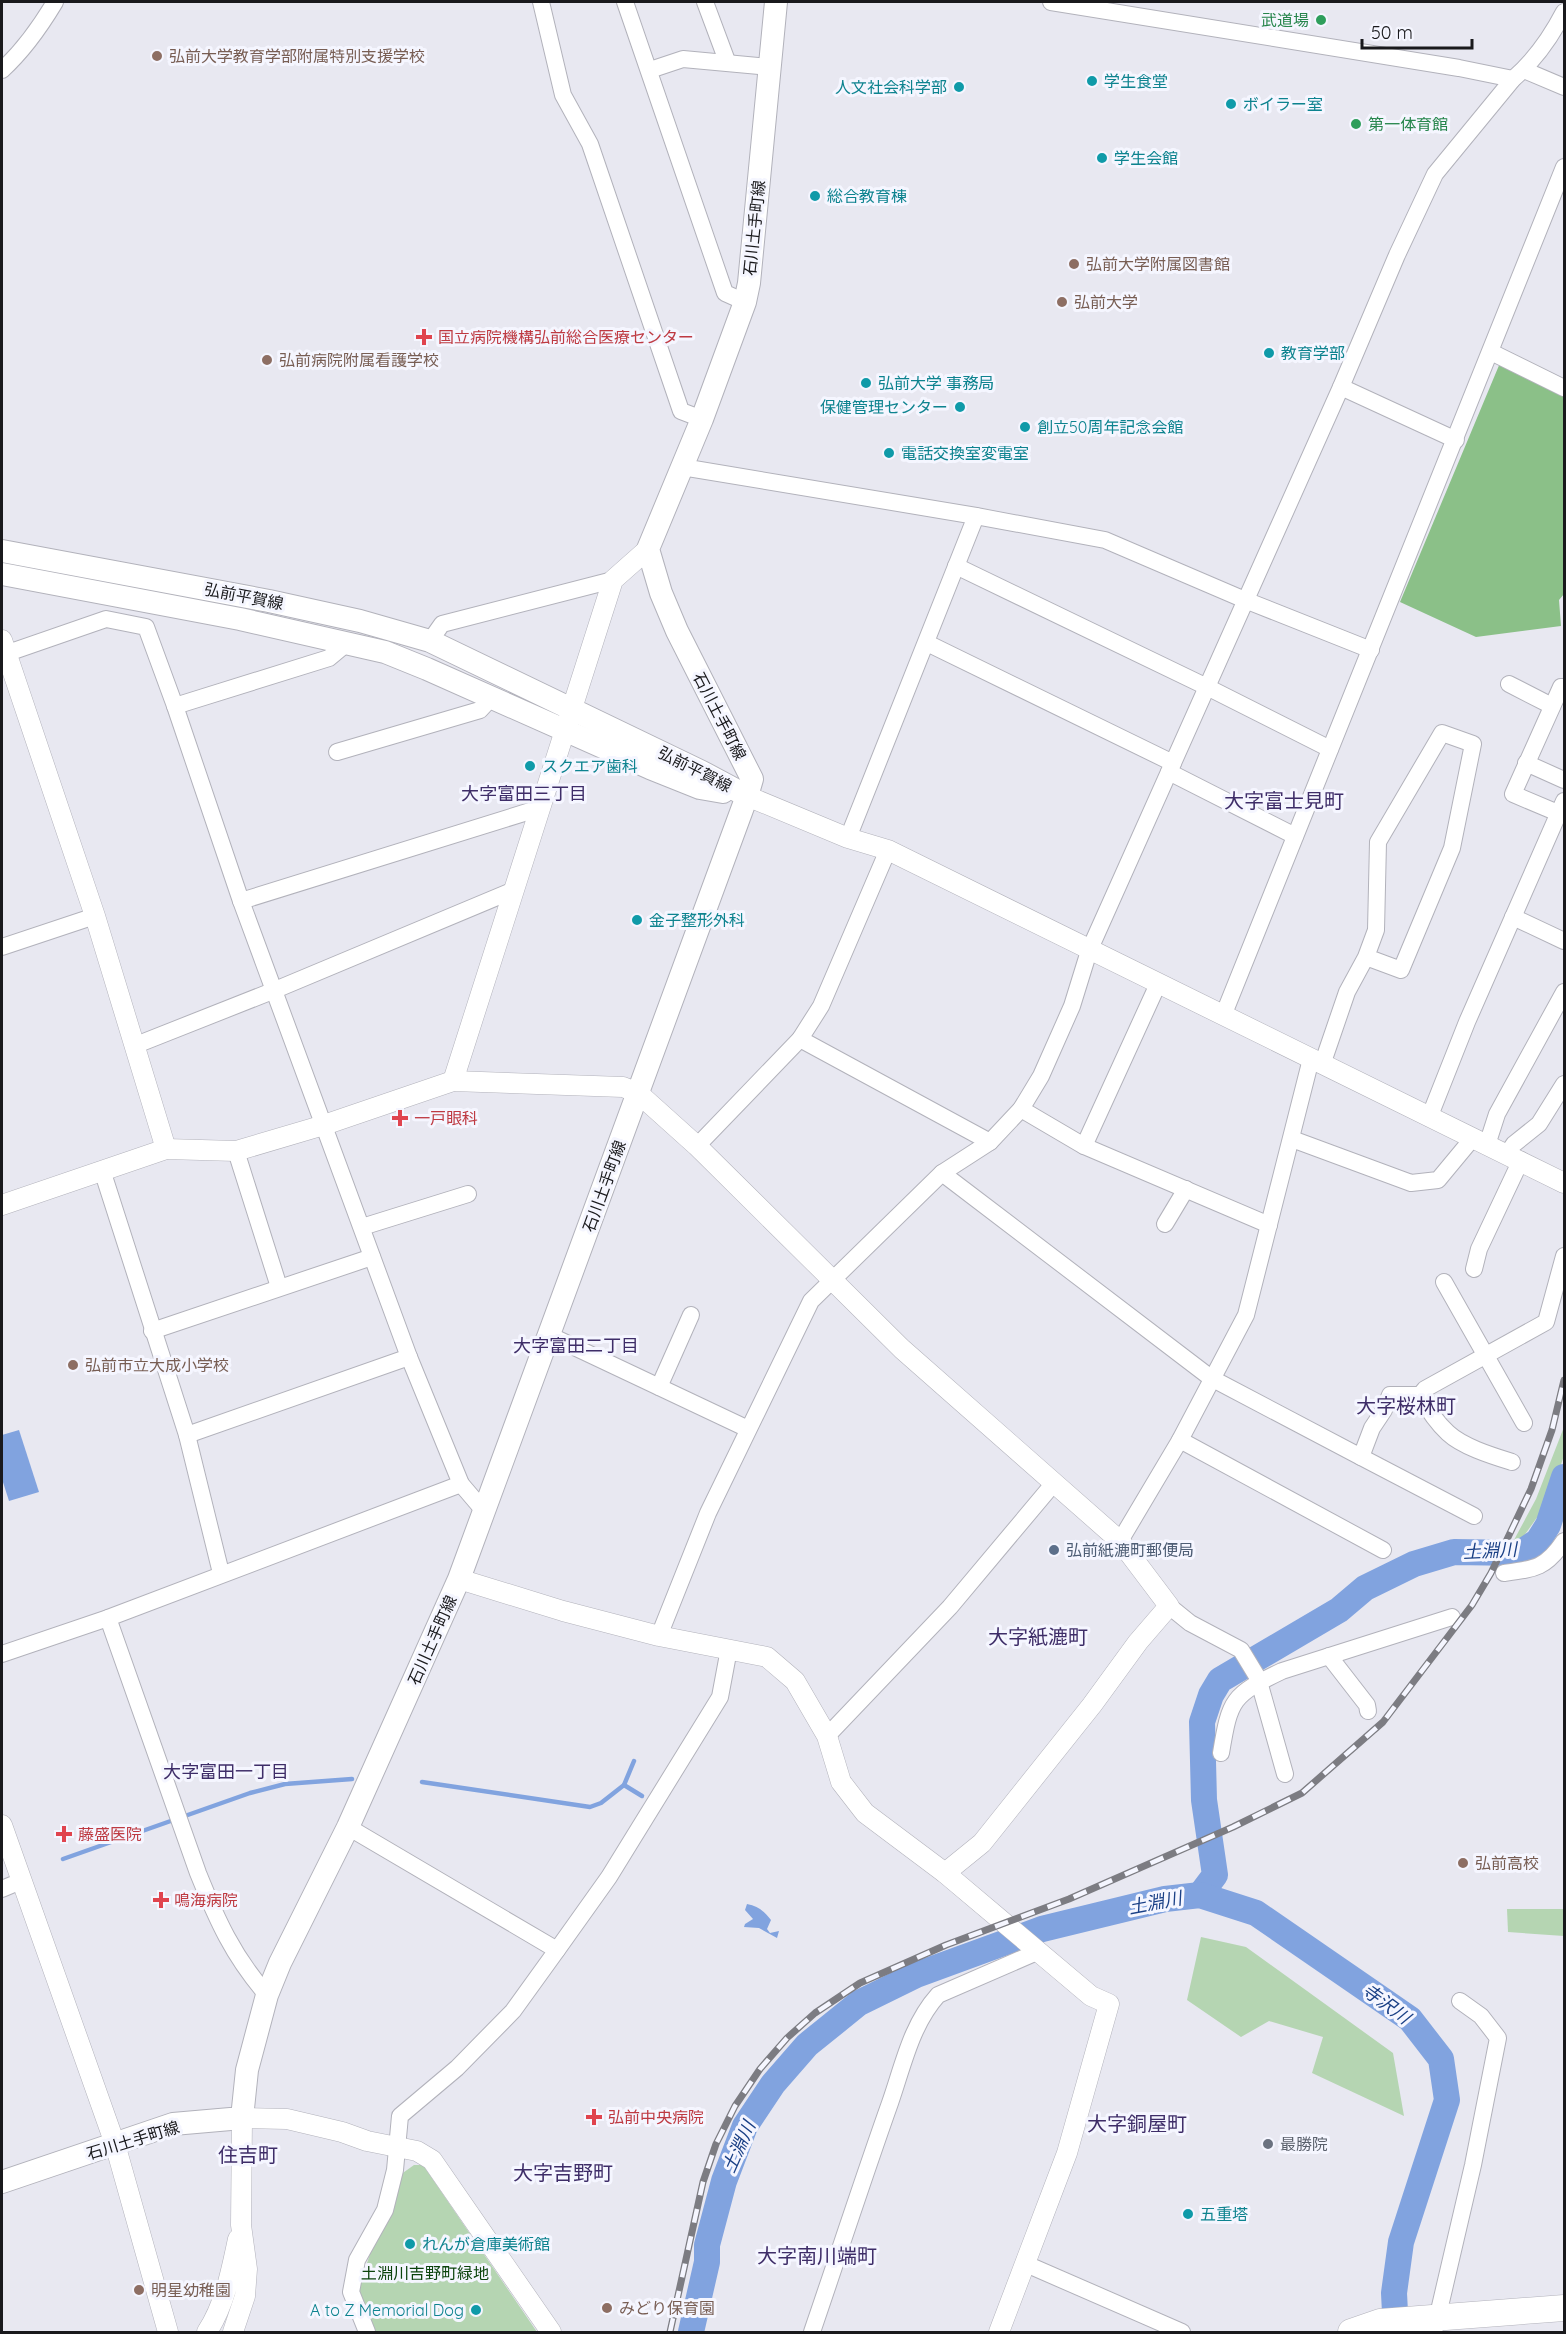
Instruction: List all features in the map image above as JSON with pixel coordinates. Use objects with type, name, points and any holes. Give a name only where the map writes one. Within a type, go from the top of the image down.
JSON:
[{"type":"main road","name":"石川土手町線","points":[[2,2182],[173,2124],[242,2118],[247,2070],[267,1995],[280,1963],[348,1827],[459,1579],[747,796],[752,778],[678,631],[661,592],[648,549],[702,418],[745,302],[749,283],[776,2]]},
{"type":"main road","name":"弘前平賀線","points":[[2,551],[269,601],[360,621],[430,641],[747,796]]},
{"type":"main road","name":"弘前平賀線","points":[[2,574],[240,619],[347,643],[406,660],[565,732],[700,788],[747,796]]},
{"type":"main road","points":[[1351,2332],[1380,2322],[1434,2322],[1564,2308]]},
{"type":"street","points":[[2,70],[17,56],[42,24],[55,2]]},
{"type":"street","points":[[541,2],[563,95],[590,144],[681,411],[702,418]]},
{"type":"street","points":[[625,2],[726,293],[745,302]]},
{"type":"street","points":[[705,2],[727,62]]},
{"type":"street","points":[[1051,2],[1459,68],[1518,74],[1564,87]]},
{"type":"street","points":[[659,1636],[708,1513],[811,1301],[942,1173],[990,1142],[1022,1109],[1041,1076],[1072,1006],[1089,951],[1435,174],[1553,33],[1564,12]]},
{"type":"street","points":[[650,70],[683,59],[770,67]]},
{"type":"street","points":[[1223,1016],[1564,167]]},
{"type":"street","points":[[1491,352],[1564,388]]},
{"type":"street","points":[[1341,387],[1456,440]]},
{"type":"street","points":[[682,467],[1105,540],[1245,600],[1371,650]]},
{"type":"street","points":[[848,838],[976,516]]},
{"type":"street","points":[[430,641],[442,624],[613,580],[648,549]]},
{"type":"street","points":[[956,566],[1330,749]]},
{"type":"street","points":[[453,1081],[613,580]]},
{"type":"street","points":[[166,1149],[95,916],[3,650],[106,619],[146,627],[241,902],[409,1357],[461,1484],[484,1511]]},
{"type":"street","points":[[175,706],[329,658],[347,643]]},
{"type":"street","points":[[927,644],[1171,768],[1295,836]]},
{"type":"street","points":[[1509,684],[1552,706]]},
{"type":"street","points":[[1430,1118],[1467,1022],[1561,807],[1513,794],[1561,687],[1564,687]]},
{"type":"street","points":[[337,752],[480,710],[491,698]]},
{"type":"street","points":[[1120,1541],[1180,1440],[1246,1315],[1292,1138],[1316,1062],[1347,992],[1366,957],[1376,930],[1378,842],[1442,733],[1473,744],[1452,848],[1401,970],[1366,957]]},
{"type":"street","points":[[1526,763],[1564,780]]},
{"type":"street","points":[[747,796],[848,838],[888,850],[1564,1183]]},
{"type":"street","points":[[241,902],[540,808]]},
{"type":"street","points":[[697,1146],[800,1039],[820,1006],[888,850]]},
{"type":"street","points":[[136,1045],[275,990],[514,890]]},
{"type":"street","points":[[2,947],[95,916]]},
{"type":"street","points":[[1513,917],[1564,941]]},
{"type":"street","points":[[1084,1146],[1158,984]]},
{"type":"street","points":[[1292,1138],[1411,1183],[1438,1180],[1479,1142],[1564,993]]},
{"type":"street","points":[[800,1039],[990,1142]]},
{"type":"street","points":[[2,1205],[166,1149],[236,1151],[324,1125],[453,1081],[623,1087],[638,1093],[697,1146],[830,1281],[902,1349],[1120,1541],[1169,1606],[1190,1623],[1241,1650],[1258,1680],[1285,1774]]},
{"type":"street","points":[[1474,1269],[1479,1249],[1514,1157],[1514,1144],[1539,1124],[1564,1084]]},
{"type":"street","points":[[1022,1109],[1084,1146],[1269,1225]]},
{"type":"street","points":[[236,1151],[279,1287]]},
{"type":"street","points":[[102,1170],[187,1435],[221,1573]]},
{"type":"street","points":[[942,1173],[1211,1378],[1474,1516]]},
{"type":"street","points":[[1166,1224],[1185,1189]]},
{"type":"street","points":[[362,1227],[468,1194]]},
{"type":"street","points":[[1420,1395],[1425,1389],[1546,1322],[1564,1256]]},
{"type":"street","points":[[152,1331],[372,1257]]},
{"type":"street","points":[[1444,1282],[1524,1423]]},
{"type":"street","points":[[658,1387],[691,1315]]},
{"type":"street","points":[[549,1335],[748,1429]]},
{"type":"street","points":[[187,1435],[409,1357]]},
{"type":"street","points":[[1361,1457],[1372,1428],[1384,1410],[1390,1395],[1420,1395]]},
{"type":"street","points":[[1420,1395],[1428,1409],[1449,1434],[1486,1453],[1512,1462]]},
{"type":"street","points":[[1180,1440],[1383,1550]]},
{"type":"street","points":[[827,1736],[950,1607],[1054,1483]]},
{"type":"street","points":[[2,1654],[108,1618],[221,1573],[345,1529],[461,1484]]},
{"type":"street","points":[[1504,1573],[1536,1569],[1556,1554],[1564,1541]]},
{"type":"street","points":[[459,1579],[564,1611],[659,1636],[767,1657],[795,1681],[827,1736],[841,1782],[865,1813],[945,1873],[1091,1996],[1109,2004],[1067,2153],[999,2332]]},
{"type":"street","points":[[945,1873],[982,1843],[1092,1705],[1138,1642],[1169,1606]]},
{"type":"street","points":[[1221,1754],[1227,1718],[1236,1699],[1258,1680],[1452,1617]]},
{"type":"street","points":[[108,1618],[198,1873],[228,1941],[267,1995]]},
{"type":"street","points":[[367,2332],[351,2292],[357,2260],[385,2210],[395,2170],[400,2116],[457,2068],[513,2011],[609,1877],[720,1697],[729,1649]]},
{"type":"street","points":[[1329,1656],[1367,1705],[1368,1711]]},
{"type":"street","points":[[2,1825],[115,2144],[168,2332]]},
{"type":"street","points":[[348,1827],[557,1950]]},
{"type":"street","points":[[2,1889],[21,1881]]},
{"type":"street","points":[[812,2332],[917,2025],[927,2007],[938,1995],[1037,1952]]},
{"type":"street","points":[[1434,2322],[1473,2165],[1498,2038],[1481,2016],[1460,2001]]},
{"type":"street","points":[[233,2332],[245,2296],[247,2269],[241,2225],[242,2118],[287,2119],[417,2151],[432,2160],[551,2332]]},
{"type":"street","points":[[207,2332],[219,2311],[226,2292],[241,2225]]},
{"type":"street","points":[[1026,2264],[1182,2332]]},
{"type":"green space","points":[[1500,363],[1564,394],[1564,594],[1559,600],[1561,626],[1476,637],[1400,602]]},
{"type":"green space","points":[[1564,1427],[1564,1456],[1543,1509],[1521,1540],[1514,1540],[1536,1499]]},
{"type":"green space","points":[[1507,1909],[1564,1909],[1564,1936],[1508,1932]]},
{"type":"green space","points":[[1201,1937],[1246,1947],[1393,2053],[1404,2116],[1312,2073],[1323,2037],[1269,2021],[1241,2037],[1187,2000]]},
{"type":"green space","name":"土淵川吉野町緑地","points":[[414,2165],[423,2165],[537,2332],[371,2332],[361,2307],[359,2287],[400,2175]]},
{"type":"water","points":[[19,1430],[39,1492],[9,1501],[2,1479],[2,1435]]},
{"type":"water","points":[[747,1904],[758,1908],[771,1920],[767,1929],[770,1933],[779,1931],[777,1938],[759,1928],[744,1927],[753,1919],[745,1910]]},
{"type":"waterway","name":"土淵川","points":[[1200,1895],[1215,1875],[1204,1800],[1202,1722],[1211,1695],[1220,1680],[1339,1610],[1365,1588],[1414,1564],[1454,1552],[1520,1553],[1538,1541],[1548,1525],[1564,1477]]},
{"type":"waterway","points":[[422,1782],[590,1807],[601,1803],[624,1785],[634,1761]]},
{"type":"waterway","points":[[63,1859],[250,1793],[285,1784],[352,1779]]},
{"type":"waterway","points":[[624,1785],[642,1796]]},
{"type":"waterway","name":"土淵川","points":[[691,2332],[707,2262],[707,2245],[724,2181],[745,2126],[773,2084],[807,2045],[859,2003],[916,1975],[1042,1929],[1165,1899],[1200,1895],[1256,1913],[1410,2019],[1441,2059],[1447,2100],[1401,2242],[1394,2293],[1396,2332]]},
{"type":"railway","points":[[670,2332],[703,2182],[716,2144],[735,2106],[760,2069],[787,2038],[815,2013],[860,1983],[946,1945],[1069,1899],[1233,1827],[1302,1793],[1383,1722],[1472,1605],[1491,1573],[1531,1489],[1552,1430],[1564,1380]]},
{"type":"place","name":"武道場","points":[[1321,20]]},
{"type":"place","name":"弘前大学教育学部附属特別支援学校","points":[[157,56]]},
{"type":"place","name":"学生食堂","points":[[1092,81]]},
{"type":"place","name":"人文社会科学部","points":[[959,87]]},
{"type":"place","name":"ボイラー室","points":[[1231,104]]},
{"type":"place","name":"第一体育館","points":[[1356,124]]},
{"type":"place","name":"学生会館","points":[[1102,158]]},
{"type":"place","name":"総合教育棟","points":[[815,196]]},
{"type":"place","name":"弘前大学附属図書館","points":[[1074,264]]},
{"type":"place","name":"弘前大学","points":[[1062,302]]},
{"type":"place","name":"国立病院機構弘前総合医療センター","points":[[424,337]]},
{"type":"place","name":"教育学部","points":[[1269,353]]},
{"type":"place","name":"弘前病院附属看護学校","points":[[267,360]]},
{"type":"place","name":"弘前大学 事務局","points":[[866,383]]},
{"type":"place","name":"保健管理センター","points":[[960,407]]},
{"type":"place","name":"創立50周年記念会館","points":[[1025,427]]},
{"type":"place","name":"電話交換室変電室","points":[[889,453]]},
{"type":"place","name":"スクエア歯科","points":[[530,766]]},
{"type":"place","name":"金子整形外科","points":[[637,920]]},
{"type":"place","name":"一戸眼科","points":[[400,1118]]},
{"type":"place","name":"弘前市立大成小学校","points":[[73,1365]]},
{"type":"place","name":"弘前紙漉町郵便局","points":[[1054,1550]]},
{"type":"place","name":"藤盛医院","points":[[64,1834]]},
{"type":"place","name":"弘前高校","points":[[1463,1863]]},
{"type":"place","name":"鳴海病院","points":[[161,1900]]},
{"type":"place","name":"弘前中央病院","points":[[594,2117]]},
{"type":"place","name":"最勝院","points":[[1268,2144]]},
{"type":"place","name":"五重塔","points":[[1188,2214]]},
{"type":"place","name":"れんが倉庫美術館","points":[[410,2244]]},
{"type":"place","name":"明星幼稚園","points":[[139,2290]]},
{"type":"place","name":"みどり保育園","points":[[607,2308]]},
{"type":"place","name":"A to Z Memorial Dog","points":[[476,2310]]},
{"type":"district","name":"大字富田三丁目","points":[[524,794]]},
{"type":"district","name":"大字富士見町","points":[[1284,801]]},
{"type":"district","name":"大字富田二丁目","points":[[576,1346]]},
{"type":"district","name":"大字桜林町","points":[[1406,1406]]},
{"type":"district","name":"大字紙漉町","points":[[1038,1637]]},
{"type":"district","name":"大字富田一丁目","points":[[226,1772]]},
{"type":"district","name":"大字銅屋町","points":[[1137,2124]]},
{"type":"district","name":"住吉町","points":[[248,2155]]},
{"type":"district","name":"大字吉野町","points":[[563,2173]]},
{"type":"district","name":"大字南川端町","points":[[817,2256]]},
{"type":"water label","name":"寺沢川","points":[[1386,2004]]}]
